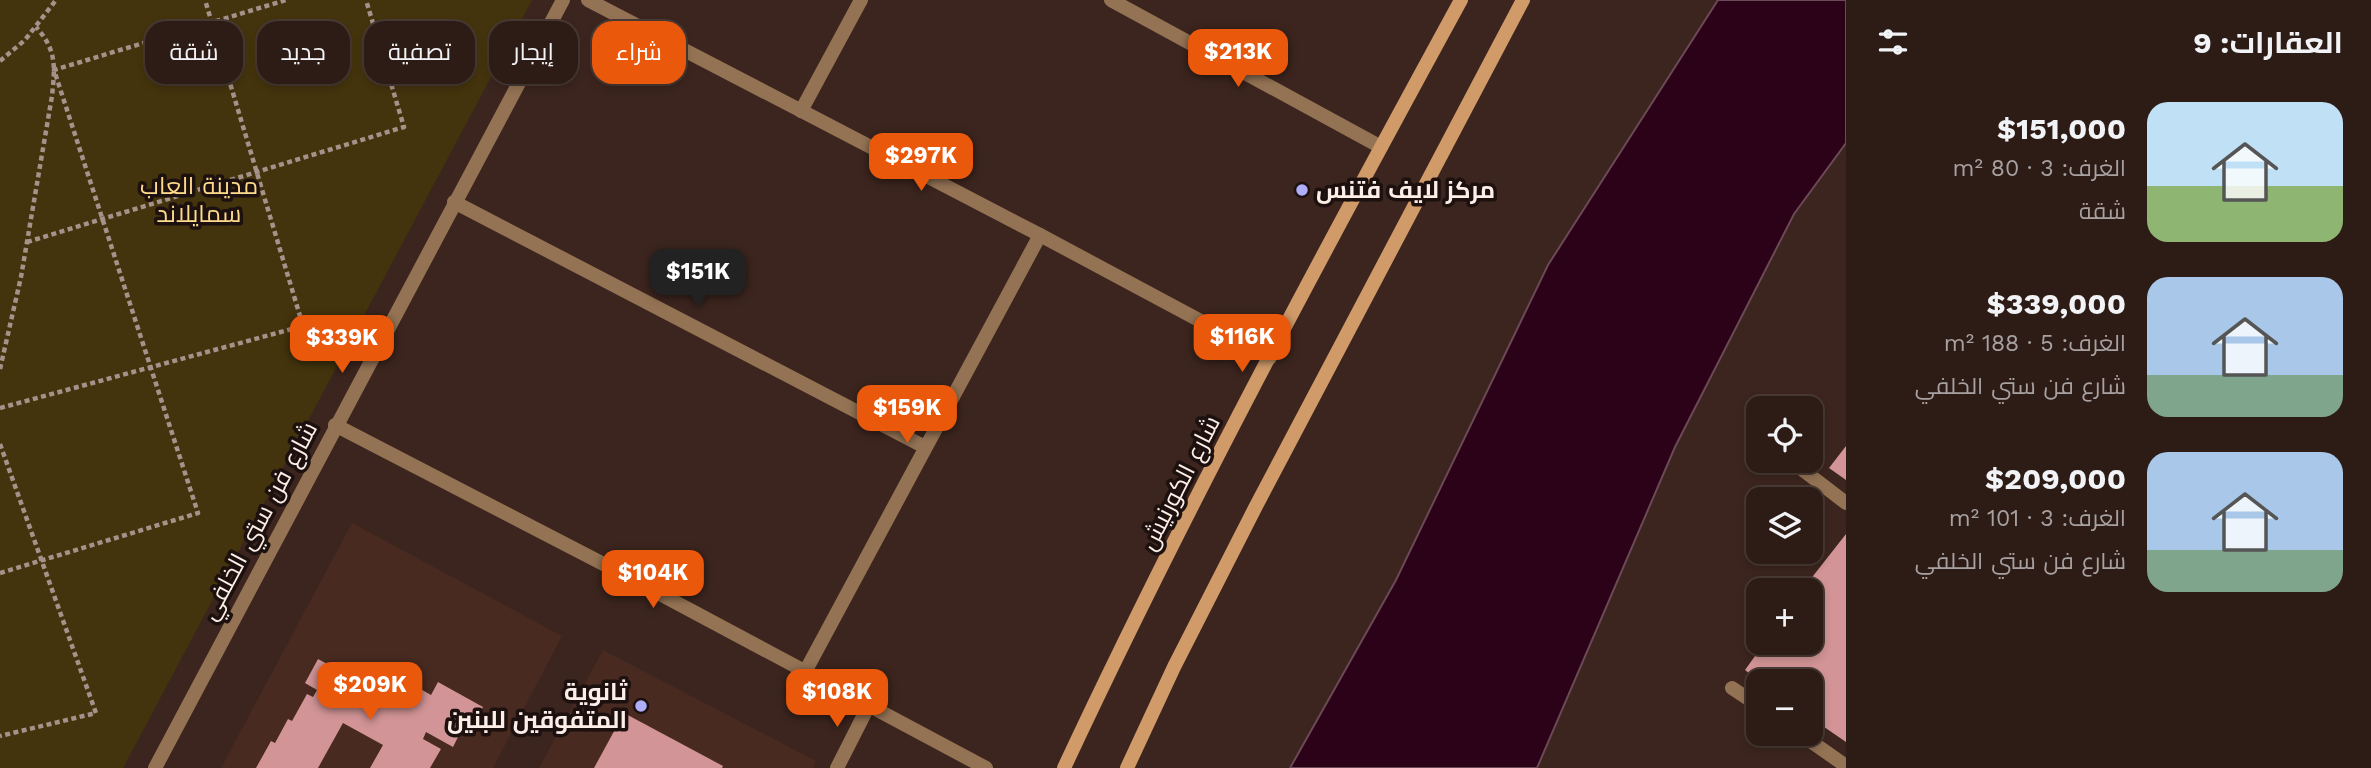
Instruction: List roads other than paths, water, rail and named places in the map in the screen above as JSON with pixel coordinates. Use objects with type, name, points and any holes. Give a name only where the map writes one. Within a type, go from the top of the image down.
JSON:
[{"type":"main road","name":"شارع الكورنيش","points":[[1064,768],[1120,648],[1381,147],[1461,0]]},
{"type":"main road","points":[[1127,768],[1174,667],[1255,508],[1523,0]]},
{"type":"street","name":"شارع فن ستي الخلفي","points":[[155,768],[563,0]]},
{"type":"street","points":[[588,0],[1270,358]]},
{"type":"street","points":[[802,111],[861,0]]},
{"type":"street","points":[[1111,0],[1381,147]]},
{"type":"street","points":[[454,202],[925,447]]},
{"type":"street","points":[[805,672],[1040,235]]},
{"type":"street","points":[[335,425],[617,571],[986,768]]},
{"type":"street","points":[[1807,473],[1846,503]]},
{"type":"street","points":[[1732,688],[1746,697]]},
{"type":"street","points":[[837,768],[869,705]]},
{"type":"street","points":[[1817,746],[1846,766]]},
{"type":"place","name":"مركز لايف فتنس","points":[[1302,190]]},
{"type":"place","name":"ثانوية المتفوقين للبنين","points":[[641,706]]},
{"type":"park label","name":"مدينة العاب سمايلاند","points":[[199,200]]}]
